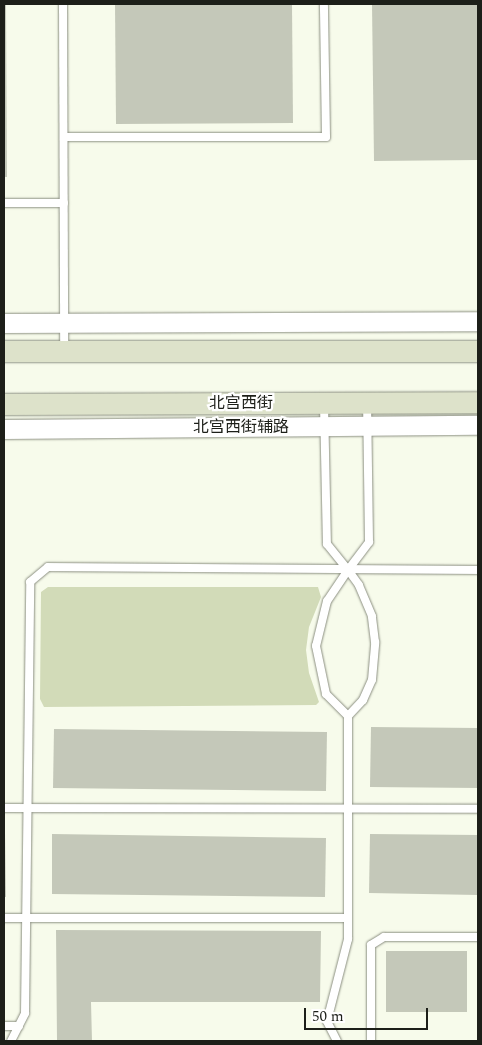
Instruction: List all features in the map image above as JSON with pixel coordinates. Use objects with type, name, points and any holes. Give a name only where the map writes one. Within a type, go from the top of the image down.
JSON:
[{"type":"main road","points":[[4,351],[478,351]]},
{"type":"main road","name":"北宫西街","points":[[4,404],[478,402]]},
{"type":"street","points":[[4,323],[478,321]]},
{"type":"street","name":"北宫西街辅路","points":[[4,429],[478,425]]},
{"type":"lane","points":[[63,4],[64,351]]},
{"type":"lane","points":[[64,137],[326,138],[324,4]]},
{"type":"lane","points":[[4,203],[64,203]]},
{"type":"lane","points":[[348,716],[326,694],[316,646],[327,601],[369,542],[367,402]]},
{"type":"lane","points":[[324,403],[328,544],[359,585],[372,616],[375,642],[372,680],[363,700],[348,716],[348,939],[327,1021],[337,1041]]},
{"type":"lane","points":[[11,1041],[25,1013],[30,582],[48,567],[478,570]]},
{"type":"lane","points":[[4,808],[478,809]]},
{"type":"lane","points":[[4,918],[348,918]]},
{"type":"lane","points":[[371,1041],[371,945],[384,937],[478,937]]},
{"type":"lane","points":[[4,1026],[19,1026]]},
{"type":"green space","points":[[48,587],[318,587],[321,597],[309,627],[306,650],[309,673],[319,702],[316,705],[44,707],[40,699],[41,592]]},
{"type":"building","points":[[4,4],[6,4],[7,177],[4,177]]},
{"type":"building","points":[[115,4],[292,4],[293,123],[116,124]]},
{"type":"building","points":[[372,4],[478,4],[478,160],[374,161]]},
{"type":"building","points":[[371,727],[478,728],[478,788],[370,787]]},
{"type":"building","points":[[54,729],[327,732],[326,791],[53,788]]},
{"type":"building","points":[[5,832],[6,897],[4,897]]},
{"type":"building","points":[[52,834],[326,838],[325,897],[52,894]]},
{"type":"building","points":[[370,834],[478,835],[478,895],[369,893]]},
{"type":"building","points":[[56,930],[321,931],[320,1002],[91,1002],[92,1041],[57,1041]]},
{"type":"building","points":[[386,951],[467,951],[467,1012],[386,1012]]}]
